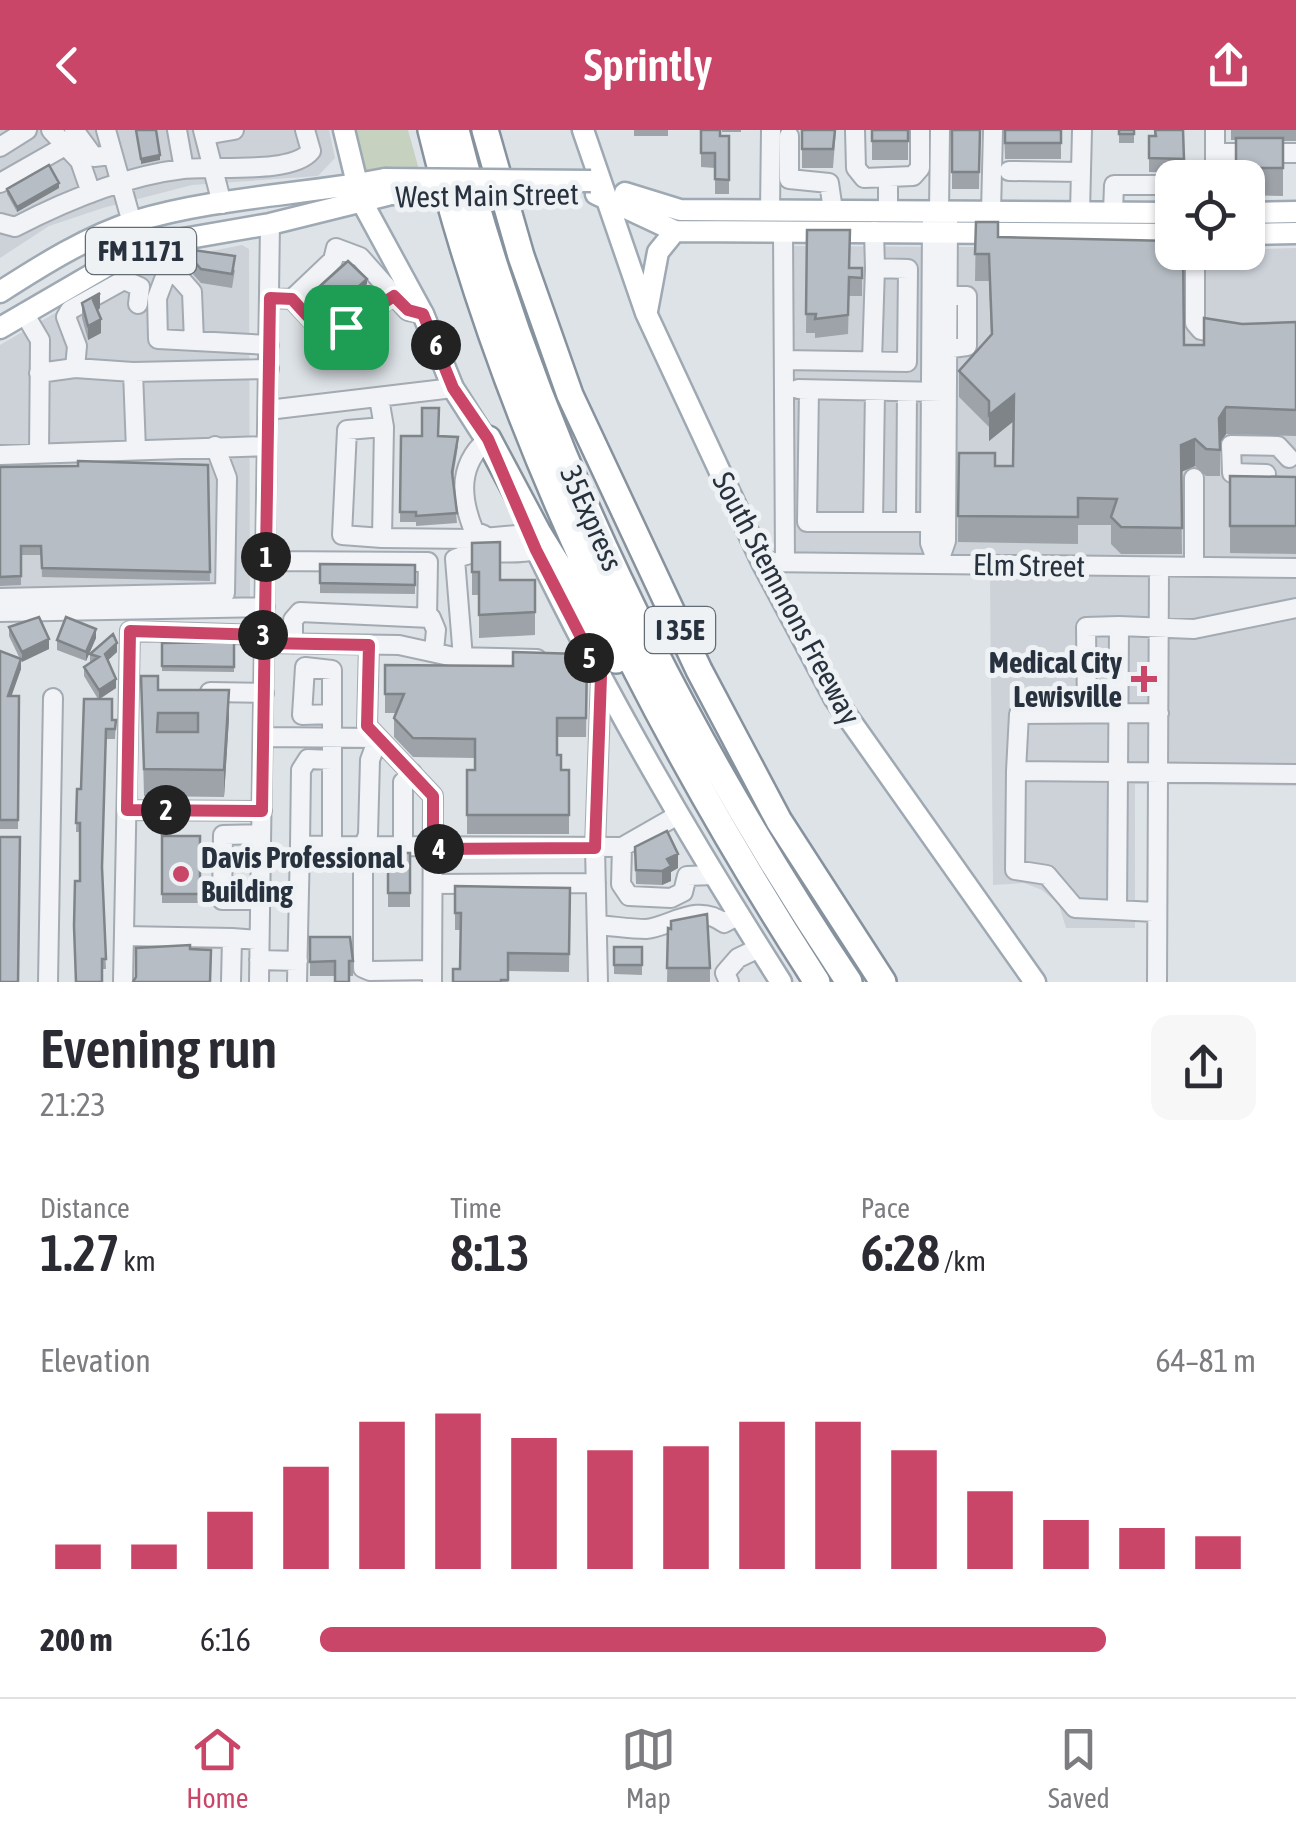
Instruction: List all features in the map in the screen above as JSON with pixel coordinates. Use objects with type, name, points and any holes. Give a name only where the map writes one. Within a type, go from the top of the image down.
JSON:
[{"type":"highway","name":"I 35E","points":[[431,130],[448,198],[563,520],[692,780],[817,982]]},
{"type":"highway","name":"35Express","points":[[456,130],[525,355],[626,594],[719,775],[849,982]]},
{"type":"highway","name":"I 35E","points":[[485,130],[521,256],[570,395],[729,730],[779,821],[883,982]]},
{"type":"highway","points":[[488,439],[534,539],[692,780]]},
{"type":"main road","name":"South Stemmons Freeway","points":[[582,130],[596,188],[646,314],[762,562],[835,699],[1035,982]]},
{"type":"main road","points":[[324,192],[342,179],[346,139]]},
{"type":"main road","points":[[346,139],[358,192],[423,314],[453,388],[488,439]]},
{"type":"main road","name":"West Main Street","points":[[0,328],[117,260],[162,243],[270,224],[358,192],[388,186],[596,188],[674,209],[888,211],[940,219],[1155,233]]},
{"type":"main road","name":"West Main Street","points":[[596,188],[676,231],[874,231],[992,212],[1155,213]]},
{"type":"main road","name":"West Main Street","points":[[3,285],[132,222],[222,204],[358,192]]},
{"type":"main road","points":[[725,230],[762,219],[770,210]]},
{"type":"main road","points":[[1265,213],[1296,212]]},
{"type":"main road","points":[[646,314],[658,252],[676,231]]},
{"type":"main road","points":[[1265,234],[1296,233]]},
{"type":"main road","points":[[3,285],[24,313]]},
{"type":"main road","points":[[534,539],[579,664],[781,982]]},
{"type":"street","points":[[51,130],[70,138],[94,157],[112,155]]},
{"type":"street","points":[[106,130],[132,222]]},
{"type":"street","points":[[178,130],[184,169]]},
{"type":"street","points":[[222,204],[204,132],[234,130]]},
{"type":"street","points":[[0,223],[3,228],[15,228],[91,193],[184,169],[305,159],[311,152],[305,130]]},
{"type":"street","points":[[855,130],[856,168],[864,178],[913,176],[920,168],[920,130]]},
{"type":"street","points":[[938,564],[946,541],[938,494],[940,130]]},
{"type":"street","points":[[992,212],[993,130]]},
{"type":"street","points":[[1080,212],[1082,130]]},
{"type":"street","points":[[1215,130],[1215,160]]},
{"type":"street","points":[[0,147],[19,132]]},
{"type":"street","points":[[770,210],[783,133]]},
{"type":"street","points":[[783,133],[789,179],[829,183],[834,210]]},
{"type":"street","points":[[0,183],[70,138]]},
{"type":"street","points":[[70,138],[91,193]]},
{"type":"street","points":[[1215,153],[1296,153]]},
{"type":"street","points":[[1009,171],[1081,172]]},
{"type":"street","points":[[888,178],[888,211]]},
{"type":"street","points":[[1113,212],[1114,184],[1155,185]]},
{"type":"street","points":[[258,982],[270,224]]},
{"type":"street","points":[[783,231],[785,562]]},
{"type":"street","points":[[872,361],[874,231]]},
{"type":"street","points":[[162,243],[169,266],[192,292],[194,341]]},
{"type":"street","points":[[292,299],[333,260],[336,248],[360,257],[408,310],[423,314]]},
{"type":"street","points":[[169,266],[157,298],[158,339],[269,345]]},
{"type":"street","points":[[784,360],[907,362],[908,268],[875,268]]},
{"type":"street","points":[[1195,270],[1195,323],[1217,335],[1237,336]]},
{"type":"street","points":[[76,368],[76,346],[66,317],[70,310],[124,280],[140,287],[138,304]]},
{"type":"street","points":[[270,298],[292,299],[322,332],[346,327],[394,296]]},
{"type":"street","points":[[908,296],[939,296]]},
{"type":"street","points":[[24,313],[40,340],[39,454]]},
{"type":"street","points":[[40,373],[76,368],[134,372],[268,369]]},
{"type":"street","points":[[134,372],[136,450]]},
{"type":"street","points":[[268,410],[453,388]]},
{"type":"street","points":[[784,389],[939,392]]},
{"type":"street","points":[[809,390],[807,522],[930,522]]},
{"type":"street","points":[[873,522],[875,391]]},
{"type":"street","points":[[906,522],[907,392]]},
{"type":"street","points":[[379,398],[384,427],[382,538]]},
{"type":"street","points":[[384,427],[347,430],[342,535],[534,539]]},
{"type":"street","points":[[484,536],[474,531],[464,508],[465,466],[472,452],[488,439]]},
{"type":"street","points":[[1266,474],[1232,473],[1231,445],[1278,446],[1293,458]]},
{"type":"street","points":[[0,598],[225,594],[227,478],[214,446]]},
{"type":"street","points":[[0,455],[267,446]]},
{"type":"street","points":[[1285,484],[1266,480],[1266,461],[1293,458]]},
{"type":"street","points":[[1194,478],[1194,568]]},
{"type":"street","points":[[938,494],[930,522],[930,543],[938,564]]},
{"type":"street","points":[[463,658],[456,559],[475,550],[520,554],[534,539]]},
{"type":"street","points":[[266,561],[428,562],[427,618]]},
{"type":"street","name":"Elm Street","points":[[762,562],[1296,568]]},
{"type":"street","points":[[1157,982],[1154,912],[1159,567]]},
{"type":"street","points":[[0,612],[265,607]]},
{"type":"street","points":[[1086,713],[1086,627],[1194,629],[1296,608]]},
{"type":"street","points":[[293,644],[293,620],[300,612],[427,618],[435,623],[434,650]]},
{"type":"street","points":[[1117,910],[1119,626]]},
{"type":"street","points":[[123,982],[130,631],[293,644],[369,645],[434,650],[463,658],[579,664],[595,848],[598,982]]},
{"type":"street","points":[[369,645],[367,726],[433,796],[432,976],[370,972],[363,968],[363,847],[368,835],[370,760],[378,738]]},
{"type":"street","points":[[129,691],[149,691]]},
{"type":"street","points":[[188,692],[264,692]]},
{"type":"street","points":[[48,982],[53,698]]},
{"type":"street","points":[[1154,912],[1075,908],[1047,875],[1014,870],[1018,714],[1158,713]]},
{"type":"street","points":[[332,714],[332,846]]},
{"type":"street","points":[[263,737],[378,738]]},
{"type":"street","points":[[297,982],[301,770],[308,759],[332,760]]},
{"type":"street","points":[[1016,771],[1296,774]]},
{"type":"street","points":[[403,848],[404,782],[412,773]]},
{"type":"street","points":[[127,810],[262,811]]},
{"type":"street","points":[[300,845],[622,848],[678,815]]},
{"type":"street","points":[[260,900],[222,900],[222,835],[261,834]]},
{"type":"street","points":[[622,848],[622,884],[630,896],[671,898],[683,892],[687,876],[714,875]]},
{"type":"street","points":[[433,884],[596,882]]},
{"type":"street","points":[[597,925],[651,929],[688,916],[717,918],[724,923],[739,915]]},
{"type":"street","points":[[124,936],[259,940]]},
{"type":"street","points":[[231,982],[232,938]]},
{"type":"street","points":[[730,982],[725,974],[738,958],[759,948]]},
{"type":"street","points":[[259,960],[298,962]]},
{"type":"shaded area","points":[[0,130],[329,130],[335,158],[318,176],[192,185],[103,208],[49,226],[0,258]]},
{"type":"shaded area","points":[[242,245],[249,249],[250,606],[0,608],[0,345],[136,266]]},
{"type":"shaded area","name":"Medical City Lewisville","points":[[793,246],[1155,248],[1155,270],[1265,270],[1265,249],[1296,248],[1296,786],[1135,784],[1135,928],[1066,928],[1059,905],[1042,890],[1024,883],[993,885],[990,575],[791,572]]},
{"type":"green space","points":[[354,130],[408,130],[421,177],[367,197]]},
{"type":"building","points":[[136,130],[156,130],[160,155],[141,159]]},
{"type":"building","points":[[701,130],[720,130],[720,136],[729,136],[729,180],[715,179],[715,153],[701,153]]},
{"type":"building","points":[[802,130],[835,130],[833,149],[802,149]]},
{"type":"building","points":[[872,130],[908,130],[908,141],[872,141]]},
{"type":"building","points":[[952,130],[980,130],[979,172],[952,172]]},
{"type":"building","points":[[1005,130],[1061,130],[1061,143],[1005,143]]},
{"type":"building","points":[[1155,130],[1183,130],[1184,159],[1149,158],[1149,136],[1156,136]]},
{"type":"building","points":[[1236,138],[1283,138],[1283,168],[1265,168],[1265,160],[1236,160]]},
{"type":"building","points":[[49,165],[59,183],[17,207],[7,189]]},
{"type":"building","points":[[976,222],[998,222],[998,237],[1155,241],[1155,270],[1183,270],[1184,345],[1204,345],[1204,318],[1242,324],[1296,322],[1296,410],[1226,407],[1219,418],[1220,450],[1206,449],[1195,439],[1181,445],[1182,528],[1121,527],[1111,517],[1117,499],[1078,498],[1078,517],[958,516],[959,453],[995,453],[995,466],[1013,466],[1014,395],[989,415],[989,401],[959,371],[992,334],[989,254],[975,254]]},
{"type":"building","points":[[807,230],[850,230],[849,268],[862,268],[862,278],[849,277],[848,315],[815,319],[816,314],[806,314]]},
{"type":"building","points":[[193,250],[235,256],[232,274],[201,269],[192,259]]},
{"type":"building","points":[[348,261],[367,279],[330,312],[310,295]]},
{"type":"building","points":[[100,293],[93,300],[101,319],[88,326],[82,303]]},
{"type":"building","points":[[422,408],[439,408],[438,436],[458,437],[452,472],[457,513],[416,516],[416,512],[400,512],[401,436],[422,436]]},
{"type":"building","points":[[78,461],[208,465],[210,572],[42,568],[41,546],[21,546],[21,576],[0,577],[0,467],[78,466]]},
{"type":"building","points":[[1230,476],[1296,477],[1296,526],[1230,526]]},
{"type":"building","points":[[500,542],[500,580],[535,580],[535,612],[479,615],[479,572],[472,572],[472,543]]},
{"type":"building","points":[[320,564],[415,565],[415,585],[320,583]]},
{"type":"building","points":[[39,617],[49,639],[22,652],[9,627]]},
{"type":"building","points":[[66,617],[96,629],[86,652],[57,640]]},
{"type":"building","points":[[113,634],[117,643],[105,654],[116,679],[99,690],[84,667],[99,657],[90,654]]},
{"type":"building","points":[[234,642],[234,667],[162,666],[162,643]]},
{"type":"building","points":[[0,651],[21,659],[8,696],[19,696],[18,820],[0,820]]},
{"type":"building","points":[[513,652],[579,654],[587,662],[586,718],[557,718],[557,755],[561,755],[561,770],[569,770],[569,815],[467,815],[467,770],[475,770],[475,739],[413,738],[394,718],[404,694],[385,694],[385,665],[513,666]]},
{"type":"building","points":[[141,676],[158,676],[158,690],[229,690],[224,770],[144,769]],"holes":[[[158,713],[198,713],[198,732],[157,732]]]},
{"type":"building","points":[[84,699],[112,699],[112,720],[116,720],[115,729],[106,729],[102,867],[106,959],[102,959],[102,982],[76,982],[75,881],[80,881],[80,823],[76,823]]},
{"type":"building","points":[[667,831],[678,854],[667,859],[671,866],[662,871],[636,870],[635,847]]},
{"type":"building","name":"Davis Professional Building","points":[[162,836],[200,836],[200,894],[162,894]]},
{"type":"building","points":[[0,837],[20,837],[18,982],[0,982]]},
{"type":"building","points":[[388,853],[410,853],[410,893],[388,893]]},
{"type":"building","points":[[455,886],[570,888],[569,954],[508,953],[508,980],[453,982],[453,969],[460,969],[461,913],[455,913]]},
{"type":"building","points":[[707,914],[710,968],[667,968],[671,921]]},
{"type":"building","points":[[310,937],[350,937],[353,961],[349,961],[349,982],[335,982],[335,961],[310,962]]},
{"type":"building","points":[[190,945],[190,949],[211,950],[210,982],[133,982],[136,948]]},
{"type":"building","points":[[614,947],[642,947],[642,965],[614,965]]},
{"type":"place","name":"Medical City Lewisville","points":[[1144,679]]},
{"type":"place","name":"Davis Professional Building","points":[[181,874]]},
{"type":"route","points":[[346,327],[322,332],[292,299],[270,298],[264,635],[262,811],[127,810],[130,631],[264,635],[264,643],[369,645],[367,726],[433,796],[433,849],[595,848],[601,676],[536,550],[488,439],[453,388],[423,314],[408,310],[394,296],[346,327]]}]
